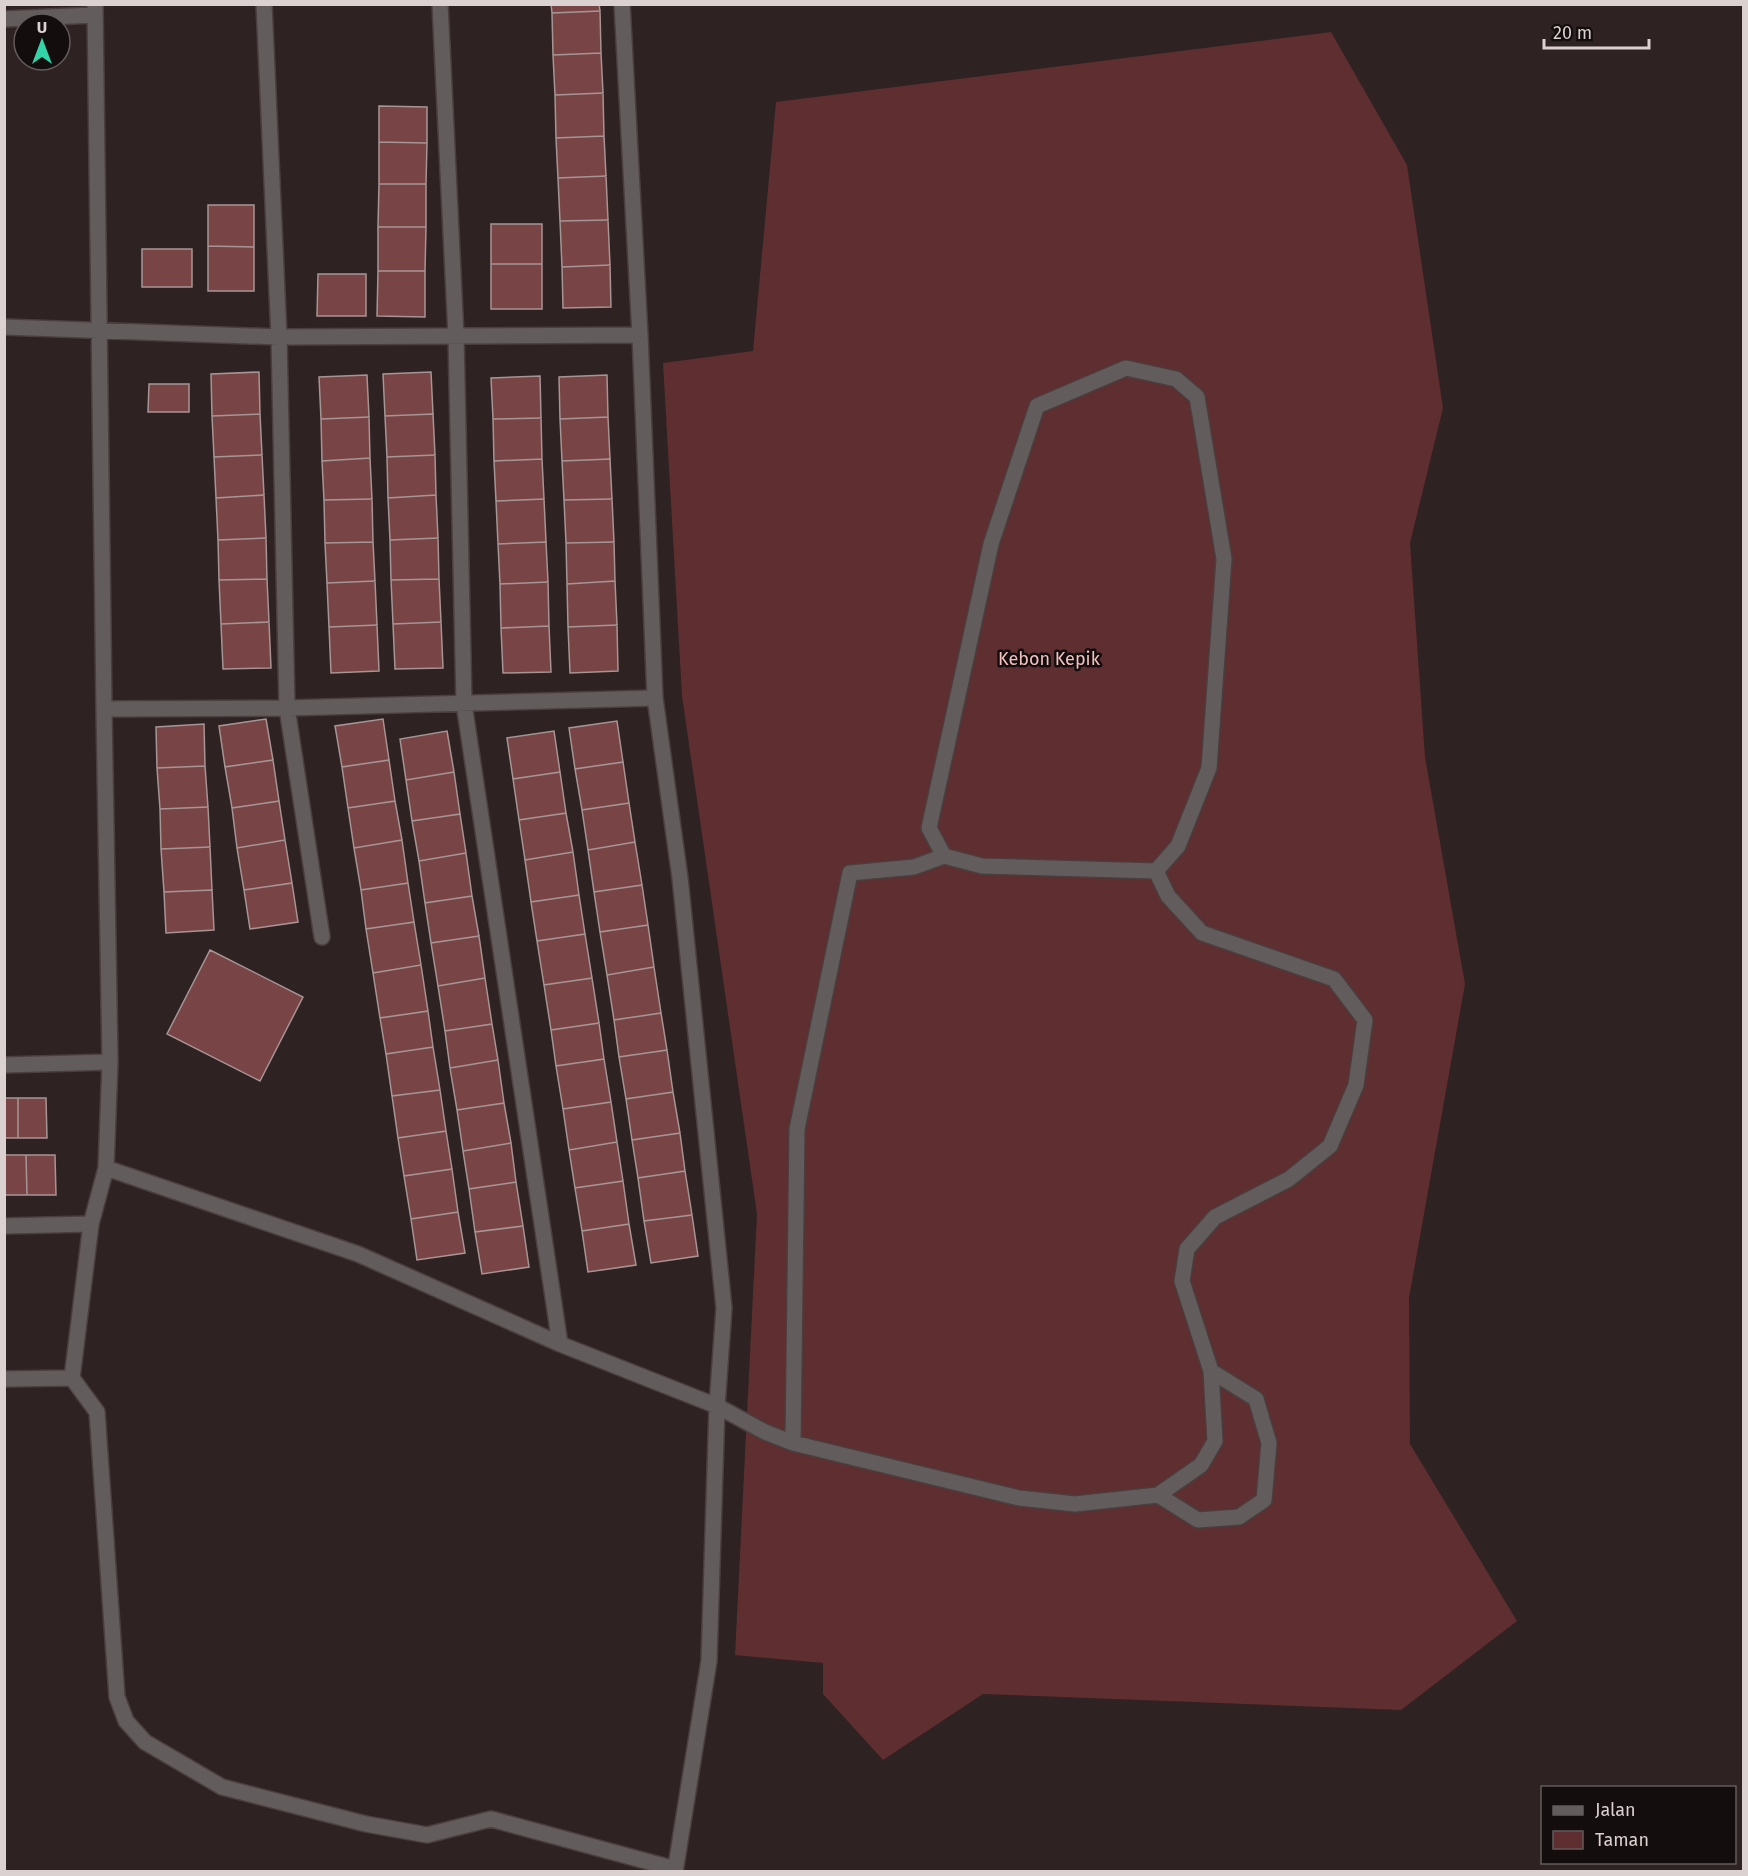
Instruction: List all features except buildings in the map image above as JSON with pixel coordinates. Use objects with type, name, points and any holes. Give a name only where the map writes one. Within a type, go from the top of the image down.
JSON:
[{"type":"street","points":[[264,4],[279,337],[287,708],[322,937]]},
{"type":"street","points":[[440,4],[456,336],[464,704],[560,1344]]},
{"type":"street","points":[[4,19],[96,10],[110,1062],[106,1168],[91,1224],[72,1378],[97,1412],[117,1697],[126,1721],[145,1742],[222,1787],[366,1824],[427,1835],[491,1819],[675,1870],[709,1661],[717,1406],[724,1308],[680,878],[655,698],[640,335],[622,4]]},
{"type":"street","points":[[4,327],[279,337],[640,335]]},
{"type":"street","points":[[944,856],[929,828],[991,544],[1037,406],[1126,368],[1176,380],[1197,397],[1224,559],[1209,768],[1178,846],[1156,871]]},
{"type":"street","points":[[104,709],[287,708],[655,698]]},
{"type":"street","points":[[793,1443],[797,1130],[850,873],[914,867],[944,856],[982,866],[1156,871]]},
{"type":"street","points":[[106,1168],[358,1254],[560,1344],[717,1406],[765,1432],[793,1443],[1020,1498],[1075,1504],[1158,1495],[1201,1465],[1215,1441],[1210,1371],[1182,1281],[1187,1249],[1215,1217],[1289,1179],[1330,1146],[1356,1086],[1365,1020],[1334,979],[1202,933],[1168,896],[1156,871]]},
{"type":"street","points":[[4,1065],[110,1062]]},
{"type":"street","points":[[4,1226],[91,1224]]},
{"type":"street","points":[[1158,1495],[1198,1520],[1239,1517],[1264,1500],[1269,1443],[1256,1399],[1210,1371]]},
{"type":"street","points":[[4,1379],[72,1378]]},
{"type":"green space","name":"Kebon Kepik","points":[[1331,32],[1407,165],[1443,408],[1410,543],[1425,757],[1465,984],[1409,1298],[1410,1444],[1517,1621],[1401,1710],[983,1694],[883,1760],[823,1694],[823,1663],[735,1655],[757,1214],[682,696],[663,363],[753,351],[776,102]]}]
